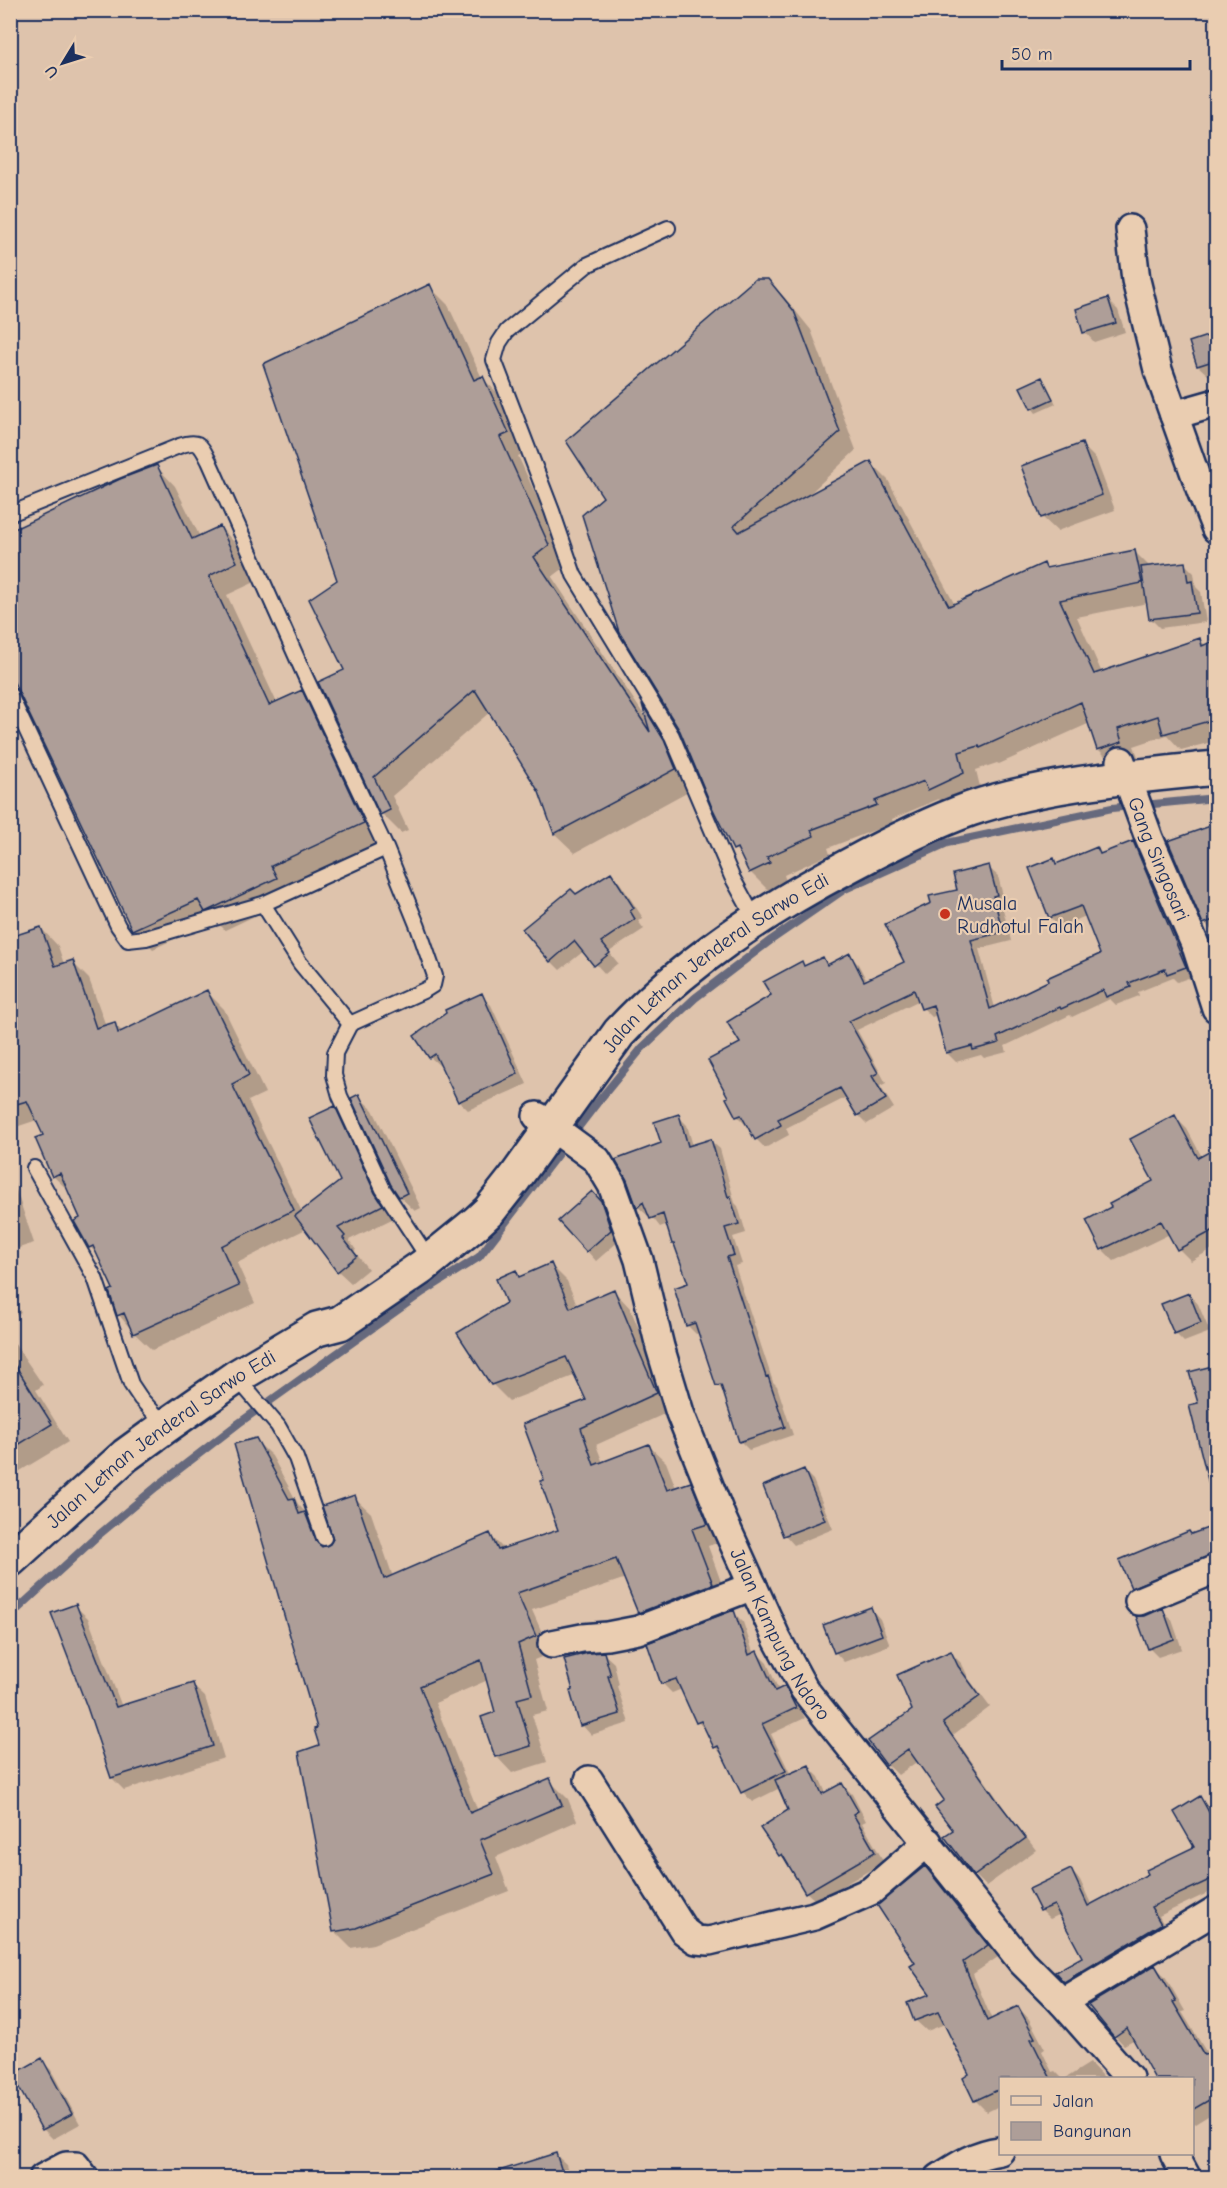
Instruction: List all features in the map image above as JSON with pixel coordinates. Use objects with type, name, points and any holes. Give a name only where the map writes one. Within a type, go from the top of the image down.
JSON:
[{"type":"main road","name":"Jalan Letnan Jenderal Sarwo Edi","points":[[1126,776],[1216,753]]},
{"type":"main road","name":"Jalan Letnan Jenderal Sarwo Edi","points":[[10,1560],[126,1455],[166,1426],[242,1385],[317,1329],[332,1312],[426,1253],[500,1169],[548,1125],[607,1020],[645,982],[751,913],[805,868],[908,812],[966,789],[1018,776],[1126,776],[1216,768]]},
{"type":"street","points":[[1130,229],[1136,280],[1158,370],[1216,529]]},
{"type":"street","points":[[1174,415],[1216,403]]},
{"type":"street","name":"Gang Singosari","points":[[1126,776],[1149,838],[1197,949],[1216,1008]]},
{"type":"street","name":"Jalan Kampung Ndoro","points":[[548,1125],[588,1153],[604,1169],[639,1260],[660,1347],[680,1413],[722,1518],[777,1639],[804,1689],[1022,1962],[1062,2002],[1127,2077]]},
{"type":"street","points":[[1139,1601],[1216,1569]]},
{"type":"street","points":[[552,1644],[638,1630],[753,1586]]},
{"type":"street","points":[[589,1780],[684,1931],[696,1940],[709,1941],[814,1916],[871,1891],[928,1842]]},
{"type":"street","points":[[1062,2002],[1216,1910]]},
{"type":"street","points":[[939,2178],[974,2157],[999,2151]]},
{"type":"street","points":[[1175,2155],[1187,2178]]},
{"type":"street","points":[[43,2178],[66,2166],[76,2166],[85,2178]]},
{"type":"lane","points":[[668,228],[587,265],[507,331],[499,343],[494,360],[574,575],[672,736],[732,878],[751,913]]},
{"type":"lane","points":[[10,514],[179,446],[195,442],[200,444],[386,848],[435,976],[433,985],[350,1024],[335,1053],[334,1075],[340,1096],[382,1189],[426,1253]]},
{"type":"lane","points":[[10,695],[118,926],[128,940],[146,938],[263,904],[386,848]]},
{"type":"lane","points":[[263,904],[300,963],[350,1024]]},
{"type":"lane","points":[[34,1168],[95,1278],[131,1384],[141,1399],[166,1426]]},
{"type":"lane","points":[[242,1385],[278,1426],[296,1458],[324,1538]]},
{"type":"building","points":[[755,279],[768,279],[794,311],[840,432],[734,526],[739,532],[871,461],[949,606],[1044,563],[1046,568],[1135,550],[1142,583],[1060,600],[1094,674],[1200,638],[1202,646],[1216,640],[1216,719],[1163,734],[1158,716],[1118,729],[1122,742],[1097,750],[1081,702],[980,748],[979,746],[959,752],[964,773],[928,790],[924,781],[875,801],[877,805],[811,830],[814,836],[767,857],[770,863],[749,873],[737,848],[733,850],[711,805],[680,731],[619,632],[582,515],[603,497],[566,441]]},
{"type":"building","points":[[430,284],[474,380],[483,376],[509,433],[500,437],[549,545],[534,557],[650,732],[642,704],[664,740],[676,769],[554,834],[539,792],[475,690],[374,777],[390,810],[380,815],[318,682],[344,670],[309,599],[337,580],[263,364]]},
{"type":"building","points":[[1108,298],[1116,323],[1083,333],[1076,309]]},
{"type":"building","points":[[1210,335],[1216,360],[1197,366],[1189,342]]},
{"type":"building","points":[[1042,377],[1053,399],[1031,409],[1020,387]]},
{"type":"building","points":[[1082,443],[1102,495],[1041,518],[1021,466]]},
{"type":"building","points":[[157,465],[192,539],[220,526],[237,562],[209,576],[269,705],[302,690],[364,823],[271,866],[277,878],[205,912],[198,900],[132,930],[10,674],[10,531],[120,479]]},
{"type":"building","points":[[1185,562],[1188,582],[1192,581],[1197,613],[1149,619],[1141,567]]},
{"type":"building","points":[[1216,824],[1216,919],[1203,924],[1168,841]]},
{"type":"building","points":[[1133,841],[1186,967],[1167,974],[1165,969],[1129,983],[1131,987],[1106,997],[1103,990],[1061,1009],[1060,1007],[997,1037],[999,1043],[973,1050],[972,1046],[946,1053],[933,1005],[921,1009],[914,990],[849,1021],[878,1073],[872,1076],[886,1099],[857,1116],[840,1088],[778,1119],[781,1125],[755,1140],[741,1115],[736,1117],[708,1060],[740,1043],[727,1022],[771,995],[763,982],[802,961],[804,966],[823,957],[827,965],[850,953],[864,981],[904,962],[885,924],[931,903],[929,896],[957,890],[953,874],[989,865],[997,895],[993,896],[1003,932],[971,940],[990,1009],[1048,981],[1047,978],[1100,954],[1081,906],[1049,918],[1029,868],[1054,858],[1056,864],[1097,847],[1100,854]]},
{"type":"building","points":[[611,872],[634,908],[630,911],[635,919],[601,942],[610,953],[594,966],[574,941],[550,962],[522,929],[571,889],[576,894]]},
{"type":"building","points":[[41,927],[55,966],[73,960],[96,1028],[115,1022],[118,1033],[207,990],[249,1075],[232,1084],[294,1210],[221,1246],[239,1286],[133,1334],[124,1313],[117,1316],[109,1291],[113,1289],[93,1246],[89,1248],[74,1221],[80,1218],[60,1173],[52,1177],[35,1138],[43,1135],[27,1101],[10,1106],[10,937]]},
{"type":"building","points":[[482,993],[518,1074],[458,1102],[435,1054],[429,1058],[414,1036],[446,1013],[445,1010]]},
{"type":"building","points":[[359,1094],[407,1193],[399,1197],[391,1185],[351,1098]]},
{"type":"building","points":[[335,1106],[375,1193],[383,1205],[338,1228],[357,1256],[337,1272],[295,1216],[340,1181],[309,1118]]},
{"type":"building","points":[[679,1114],[688,1146],[711,1139],[728,1197],[730,1196],[739,1224],[725,1228],[734,1255],[727,1257],[766,1377],[768,1376],[785,1427],[739,1442],[721,1385],[716,1386],[695,1323],[686,1326],[674,1288],[688,1283],[663,1214],[650,1219],[643,1202],[637,1208],[627,1180],[615,1160],[661,1143],[654,1122]]},
{"type":"building","points":[[1175,1115],[1198,1158],[1216,1148],[1216,1229],[1177,1250],[1161,1221],[1101,1250],[1086,1220],[1111,1207],[1109,1204],[1153,1181],[1130,1139]]},
{"type":"building","points":[[592,1191],[601,1201],[611,1230],[586,1252],[558,1221]]},
{"type":"building","points":[[551,1263],[570,1308],[614,1289],[657,1393],[581,1428],[594,1465],[649,1444],[667,1490],[691,1482],[708,1524],[692,1529],[713,1584],[638,1613],[616,1559],[517,1593],[536,1636],[518,1644],[532,1695],[517,1699],[531,1746],[495,1757],[481,1717],[495,1712],[481,1660],[420,1686],[470,1813],[550,1778],[562,1805],[480,1840],[494,1874],[356,1928],[333,1932],[299,1752],[319,1745],[314,1729],[317,1728],[234,1444],[256,1438],[289,1499],[294,1498],[299,1514],[305,1512],[316,1541],[322,1547],[330,1544],[333,1539],[322,1506],[355,1495],[384,1579],[490,1533],[498,1550],[558,1530],[540,1481],[544,1480],[523,1424],[586,1400],[566,1357],[491,1385],[457,1333],[506,1303],[496,1279],[516,1270],[519,1277]]},
{"type":"building","points":[[1189,1293],[1201,1323],[1174,1334],[1161,1304]]},
{"type":"building","points":[[10,1357],[52,1424],[10,1450]]},
{"type":"building","points":[[1216,1365],[1216,1483],[1209,1484],[1189,1405],[1198,1403],[1189,1372]]},
{"type":"building","points":[[804,1469],[825,1520],[783,1536],[763,1486]]},
{"type":"building","points":[[1216,1525],[1216,1553],[1131,1588],[1119,1560],[1189,1531],[1191,1534]]},
{"type":"building","points":[[76,1604],[116,1707],[193,1683],[213,1746],[111,1778],[51,1613]]},
{"type":"building","points":[[871,1607],[882,1635],[834,1653],[823,1625]]},
{"type":"building","points":[[1163,1608],[1174,1639],[1148,1649],[1136,1616],[1145,1616]]},
{"type":"building","points":[[734,1610],[749,1655],[757,1651],[775,1691],[785,1686],[796,1708],[762,1724],[786,1771],[741,1793],[718,1746],[714,1748],[701,1721],[696,1723],[676,1679],[661,1684],[647,1643]]},
{"type":"building","points":[[951,1651],[958,1666],[980,1696],[943,1723],[1026,1838],[974,1876],[944,1836],[953,1830],[935,1807],[944,1800],[908,1749],[886,1765],[868,1741],[912,1710],[897,1675]]},
{"type":"building","points":[[604,1652],[611,1676],[608,1676],[620,1714],[580,1726],[564,1659]]},
{"type":"building","points":[[809,1765],[822,1794],[842,1783],[858,1811],[853,1814],[875,1852],[805,1893],[782,1854],[779,1856],[760,1828],[788,1810],[775,1780]]},
{"type":"building","points":[[1200,1796],[1216,1825],[1216,1877],[1151,1907],[1161,1924],[1064,1982],[1055,1972],[1082,1957],[1054,1905],[1040,1911],[1029,1889],[1071,1869],[1088,1906],[1148,1874],[1146,1870],[1194,1847],[1174,1812]]},
{"type":"building","points":[[925,1866],[988,1945],[963,1962],[987,2021],[1018,2006],[1035,2038],[1031,2039],[1050,2077],[999,2077],[999,2089],[974,2101],[963,2078],[969,2074],[938,2012],[914,2021],[907,2003],[930,1994],[910,1966],[915,1963],[877,1905]]},
{"type":"building","points":[[1155,1965],[1176,2001],[1173,2002],[1216,2071],[1216,2096],[1194,2109],[1194,2077],[1154,2077],[1127,2028],[1114,2037],[1088,2005]]},
{"type":"building","points":[[42,2058],[72,2114],[42,2130],[12,2075]]},
{"type":"building","points":[[556,2153],[564,2178],[493,2178],[492,2173]]},
{"type":"waterway","points":[[1143,805],[1216,798]]},
{"type":"waterway","points":[[10,1616],[95,1538],[239,1423],[423,1292],[479,1257],[642,1048],[695,998],[771,940],[845,889],[947,843],[1131,806]]},
{"type":"place","name":"Musala Rudhotul Falah","points":[[945,914]]}]
